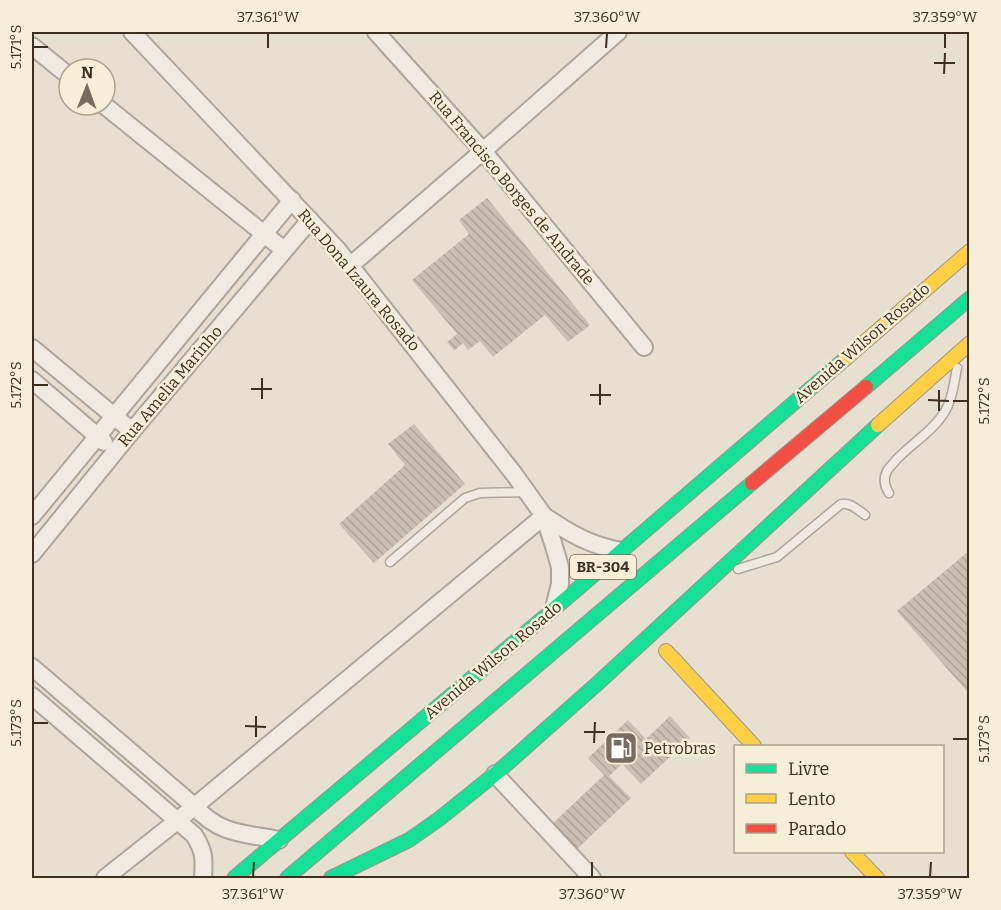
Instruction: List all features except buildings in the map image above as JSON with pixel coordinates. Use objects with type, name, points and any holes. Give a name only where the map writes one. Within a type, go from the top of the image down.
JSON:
[{"type":"main road","name":"Avenida Wilson Rosado","points":[[234,879],[554,609],[969,251]]},
{"type":"main road","name":"Avenida Wilson Rosado","points":[[287,879],[969,298]]},
{"type":"main road","points":[[331,879],[409,840],[495,774],[674,614],[965,346]]},
{"type":"main road","points":[[666,651],[666,637],[674,614]]},
{"type":"main road","points":[[623,660],[651,647],[666,651],[752,745]]},
{"type":"main road","points":[[853,853],[877,879]]},
{"type":"street","name":"Rua Dona Izaura Rosado","points":[[132,32],[351,265],[514,474],[544,516],[574,536],[593,544],[621,551]]},
{"type":"street","name":"Rua Francisco Borges de Andrade","points":[[376,32],[483,151],[645,346]]},
{"type":"street","points":[[351,265],[618,32]]},
{"type":"street","points":[[32,46],[57,66]]},
{"type":"street","points":[[117,115],[284,250]]},
{"type":"street","name":"Rua Amelia Marinho","points":[[32,516],[292,200]]},
{"type":"street","name":"Rua Amelia Marinho","points":[[32,554],[132,431],[310,220]]},
{"type":"street","points":[[32,348],[132,431]]},
{"type":"street","points":[[32,380],[116,451]]},
{"type":"street","name":"Rua Dona Izaura Rosado","points":[[544,516],[560,567],[560,585],[554,609]]},
{"type":"street","points":[[105,879],[544,516]]},
{"type":"street","points":[[32,667],[215,825],[232,832],[280,840]]},
{"type":"street","points":[[32,696],[194,835],[202,848],[203,879]]},
{"type":"street","points":[[85,742],[101,726]]},
{"type":"street","points":[[495,774],[592,879]]},
{"type":"lane","points":[[889,493],[885,482],[887,470],[944,414],[965,346]]},
{"type":"lane","points":[[390,562],[465,498],[480,493],[526,492]]},
{"type":"lane","points":[[719,572],[741,568],[777,556],[841,504],[850,505],[865,515]]},
{"type":"traffic: fast","points":[[866,387],[970,298]]},
{"type":"traffic: fast","points":[[234,878],[554,609],[845,359]]},
{"type":"traffic: fast","points":[[331,878],[409,840],[500,770],[598,683],[878,425]]},
{"type":"traffic: fast","points":[[287,878],[752,483]]},
{"type":"traffic: slow","points":[[845,359],[970,251]]},
{"type":"traffic: slow","points":[[878,425],[970,343]]},
{"type":"traffic: slow","points":[[666,651],[753,745]]},
{"type":"traffic: slow","points":[[853,853],[877,878]]},
{"type":"traffic: jam","points":[[752,483],[866,387]]},
{"type":"place","name":"Petrobras","points":[[621,748]]}]
